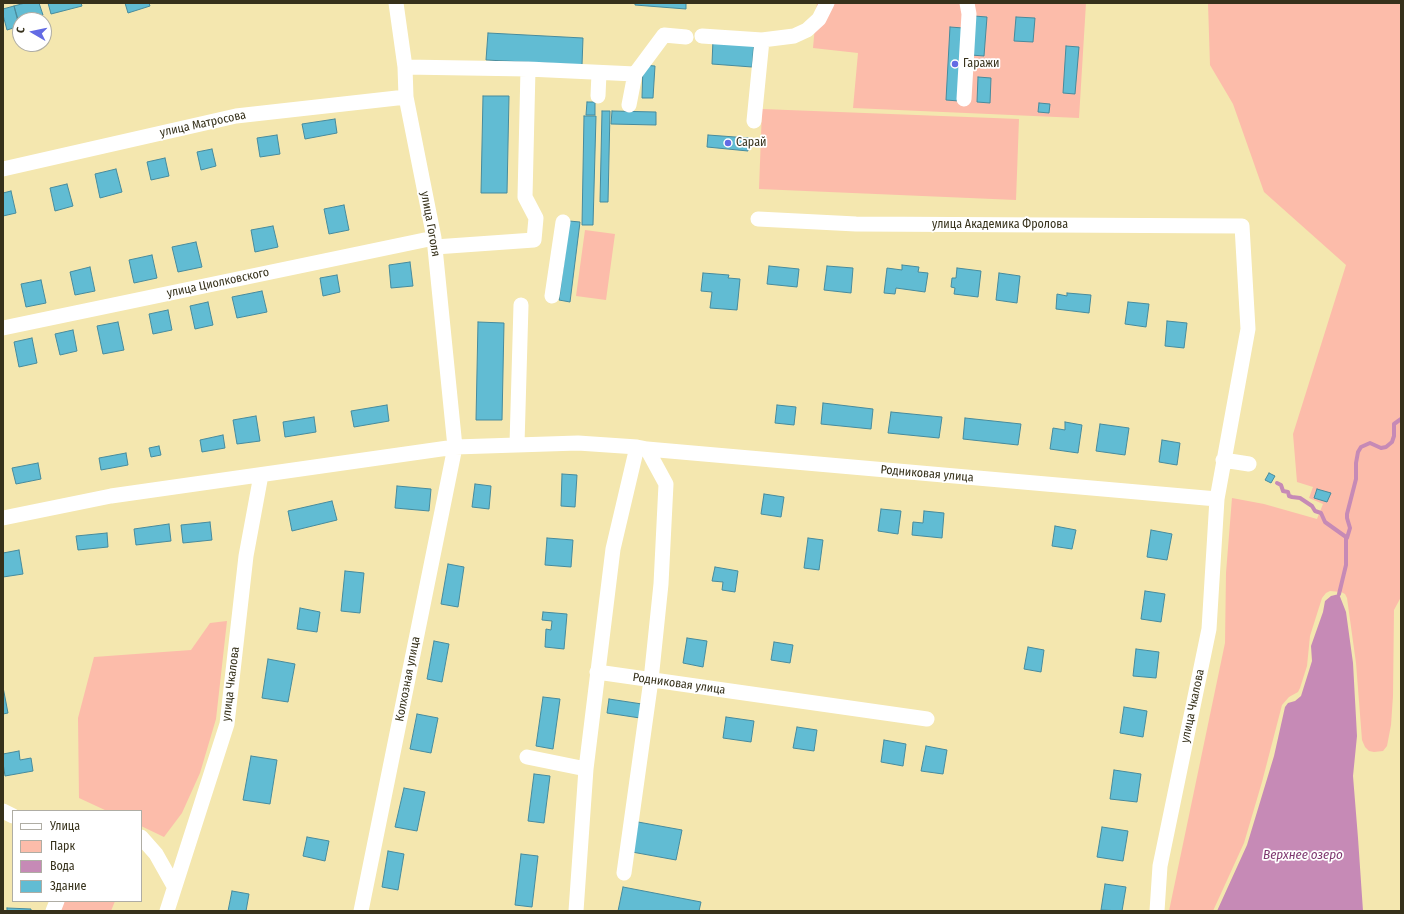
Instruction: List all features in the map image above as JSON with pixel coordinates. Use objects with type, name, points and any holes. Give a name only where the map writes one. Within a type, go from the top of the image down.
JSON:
[{"type":"street","name":"улица Гоголя","points":[[396,3],[405,67],[406,97],[434,242],[455,447]]},
{"type":"street","points":[[702,36],[762,40],[794,36],[807,30],[819,19],[827,3]]},
{"type":"street","points":[[964,99],[969,14],[967,3]]},
{"type":"street","points":[[629,105],[635,74],[664,35],[686,37]]},
{"type":"street","points":[[754,121],[762,40]]},
{"type":"street","points":[[405,67],[528,69],[635,74]]},
{"type":"street","points":[[528,69],[525,197],[536,218],[534,240]]},
{"type":"street","points":[[598,96],[599,73]]},
{"type":"street","name":"улица Матросова","points":[[3,169],[236,116],[406,97]]},
{"type":"street","name":"улица Академика Фролова","points":[[758,219],[856,224],[1242,226]]},
{"type":"street","points":[[552,296],[563,222]]},
{"type":"street","name":"улица Чкалова","points":[[1157,911],[1160,866],[1209,629],[1217,499],[1248,329],[1242,226]]},
{"type":"street","name":"улица Циолковского","points":[[3,328],[434,242],[534,240],[560,246]]},
{"type":"street","points":[[517,444],[521,305]]},
{"type":"street","name":"Родниковая улица","points":[[455,447],[578,443],[1217,499]]},
{"type":"street","points":[[3,518],[111,496],[455,447]]},
{"type":"street","name":"Колхозная улица","points":[[361,911],[455,447]]},
{"type":"street","points":[[576,911],[586,769],[613,549],[642,448]]},
{"type":"street","points":[[624,873],[651,680],[661,584],[666,484],[642,448]]},
{"type":"street","points":[[1224,460],[1249,464]]},
{"type":"street","name":"улица Чкалова","points":[[166,911],[227,724],[246,556],[261,475]]},
{"type":"street","name":"Родниковая улица","points":[[597,672],[927,719]]},
{"type":"street","points":[[527,757],[586,769]]},
{"type":"street","points":[[3,811],[12,816]]},
{"type":"street","points":[[142,838],[156,854],[174,886]]},
{"type":"green space","points":[[817,3],[1086,3],[1079,118],[853,108],[858,53],[813,48]]},
{"type":"green space","points":[[1208,3],[1401,3],[1401,597],[1394,610],[1393,696],[1391,725],[1387,746],[1383,751],[1369,751],[1365,747],[1362,740],[1356,663],[1347,598],[1345,594],[1341,592],[1330,591],[1322,598],[1310,636],[1307,666],[1300,688],[1298,692],[1289,697],[1282,705],[1244,843],[1213,911],[1169,911],[1225,643],[1226,573],[1232,498],[1264,504],[1317,519],[1323,504],[1309,498],[1313,487],[1297,482],[1293,434],[1346,265],[1264,192],[1233,104],[1210,65]]},
{"type":"green space","points":[[762,109],[1019,119],[1016,200],[759,189]]},
{"type":"green space","points":[[585,230],[615,234],[606,300],[576,296]]},
{"type":"green space","points":[[227,621],[216,719],[200,773],[182,813],[164,837],[142,826],[142,810],[105,810],[79,798],[78,718],[94,657],[191,650],[210,623]]},
{"type":"green space","points":[[56,902],[115,902],[111,911],[52,911]]},
{"type":"water","name":"Верхнее озеро","points":[[1339,594],[1346,612],[1353,663],[1357,736],[1353,776],[1363,911],[1217,911],[1247,845],[1274,756],[1285,707],[1288,703],[1295,701],[1301,696],[1312,661],[1311,646],[1323,612],[1325,601],[1331,596]]},
{"type":"building","points":[[25,3],[39,3],[42,12],[16,12],[14,6]]},
{"type":"building","points":[[48,3],[81,3],[82,6],[52,14]]},
{"type":"building","points":[[125,3],[149,3],[150,6],[128,13]]},
{"type":"building","points":[[635,3],[686,3],[686,9],[635,5]]},
{"type":"building","points":[[14,6],[16,12],[12,12],[12,28],[7,30],[3,9]]},
{"type":"building","points":[[974,16],[987,17],[984,56],[971,55]]},
{"type":"building","points":[[1016,17],[1035,18],[1033,42],[1014,41]]},
{"type":"building","name":"Гаражи","points":[[950,27],[963,28],[959,101],[946,100]]},
{"type":"building","points":[[488,33],[583,38],[582,65],[486,60]]},
{"type":"building","points":[[713,39],[754,42],[752,67],[712,64]]},
{"type":"building","points":[[1066,46],[1079,47],[1075,94],[1063,93]]},
{"type":"building","points":[[643,65],[655,66],[653,98],[642,98]]},
{"type":"building","points":[[978,77],[991,78],[990,103],[977,102]]},
{"type":"building","points":[[483,96],[509,96],[507,193],[481,193]]},
{"type":"building","points":[[587,102],[595,102],[595,115],[586,115]]},
{"type":"building","points":[[1039,103],[1050,104],[1049,113],[1038,112]]},
{"type":"building","points":[[602,111],[610,111],[608,202],[600,202]]},
{"type":"building","points":[[612,111],[656,112],[656,125],[611,124]]},
{"type":"building","points":[[584,116],[596,116],[593,225],[582,225]]},
{"type":"building","points":[[335,119],[337,133],[305,139],[302,124]]},
{"type":"building","points":[[277,135],[280,154],[260,157],[257,138]]},
{"type":"building","name":"Сарай","points":[[708,135],[749,138],[748,151],[707,147]]},
{"type":"building","points":[[212,149],[216,166],[201,170],[197,152]]},
{"type":"building","points":[[165,158],[169,176],[151,180],[147,162]]},
{"type":"building","points":[[116,169],[122,192],[100,198],[95,174]]},
{"type":"building","points":[[67,184],[73,206],[55,211],[50,188]]},
{"type":"building","points":[[11,191],[16,213],[3,216],[3,193]]},
{"type":"building","points":[[344,205],[349,230],[329,234],[324,209]]},
{"type":"building","points":[[569,221],[580,222],[570,302],[559,300]]},
{"type":"building","points":[[273,226],[278,247],[255,252],[251,230]]},
{"type":"building","points":[[196,242],[202,267],[178,272],[172,247]]},
{"type":"building","points":[[152,255],[157,278],[134,283],[129,260]]},
{"type":"building","points":[[410,262],[413,286],[391,288],[389,265]]},
{"type":"building","points":[[902,265],[919,267],[918,272],[928,273],[925,292],[896,288],[895,294],[884,293],[887,268],[902,270]]},
{"type":"building","points":[[769,266],[799,269],[797,287],[767,284]]},
{"type":"building","points":[[827,266],[853,268],[851,293],[824,290]]},
{"type":"building","points":[[90,267],[95,291],[75,295],[70,272]]},
{"type":"building","points":[[957,268],[981,271],[978,297],[954,294],[955,288],[951,287],[952,278],[956,278]]},
{"type":"building","points":[[703,273],[729,275],[728,278],[740,279],[737,310],[710,308],[712,292],[701,291]]},
{"type":"building","points":[[999,273],[1020,276],[1017,303],[996,300]]},
{"type":"building","points":[[337,275],[340,292],[323,296],[320,278]]},
{"type":"building","points":[[41,280],[46,303],[26,307],[21,284]]},
{"type":"building","points":[[262,291],[267,312],[237,318],[232,297]]},
{"type":"building","points":[[1067,293],[1091,295],[1089,313],[1056,309],[1057,294],[1067,296]]},
{"type":"building","points":[[208,302],[213,325],[195,329],[190,306]]},
{"type":"building","points":[[1128,302],[1149,304],[1146,327],[1125,324]]},
{"type":"building","points":[[168,310],[172,330],[153,334],[149,314]]},
{"type":"building","points":[[1167,321],[1187,323],[1184,348],[1165,346]]},
{"type":"building","points":[[118,322],[124,350],[103,354],[97,326]]},
{"type":"building","points":[[478,322],[504,323],[502,420],[476,420]]},
{"type":"building","points":[[73,330],[77,351],[60,355],[55,334]]},
{"type":"building","points":[[32,338],[37,363],[19,367],[14,342]]},
{"type":"building","points":[[823,403],[873,409],[871,429],[821,424]]},
{"type":"building","points":[[387,405],[389,421],[354,427],[351,411]]},
{"type":"building","points":[[777,405],[796,407],[794,425],[775,423]]},
{"type":"building","points":[[891,412],[942,417],[939,438],[888,433]]},
{"type":"building","points":[[256,416],[260,441],[237,444],[233,420]]},
{"type":"building","points":[[314,417],[316,432],[285,437],[283,422]]},
{"type":"building","points":[[965,418],[1021,424],[1018,445],[963,439]]},
{"type":"building","points":[[1065,422],[1082,425],[1078,453],[1050,449],[1053,428],[1065,430]]},
{"type":"building","points":[[1100,424],[1129,428],[1125,455],[1096,451]]},
{"type":"building","points":[[223,435],[225,448],[202,452],[200,440]]},
{"type":"building","points":[[1162,440],[1180,443],[1177,465],[1159,462]]},
{"type":"building","points":[[159,446],[161,455],[151,457],[149,448]]},
{"type":"building","points":[[126,453],[128,465],[101,470],[99,458]]},
{"type":"building","points":[[38,463],[41,479],[16,484],[12,468]]},
{"type":"building","points":[[1269,473],[1275,476],[1271,483],[1265,480]]},
{"type":"building","points":[[562,474],[577,475],[575,507],[561,506]]},
{"type":"building","points":[[475,484],[491,486],[489,509],[472,507]]},
{"type":"building","points":[[397,486],[431,489],[429,511],[395,508]]},
{"type":"building","points":[[1317,489],[1331,493],[1327,502],[1314,498]]},
{"type":"building","points":[[764,494],[784,497],[781,517],[761,514]]},
{"type":"building","points":[[332,501],[337,520],[292,531],[288,511]]},
{"type":"building","points":[[881,509],[901,511],[898,534],[878,531]]},
{"type":"building","points":[[924,511],[944,513],[942,538],[912,535],[913,522],[923,523]]},
{"type":"building","points":[[210,522],[212,540],[183,543],[181,525]]},
{"type":"building","points":[[169,524],[171,541],[136,545],[134,529]]},
{"type":"building","points":[[1055,526],[1076,530],[1072,549],[1052,546]]},
{"type":"building","points":[[1151,530],[1172,534],[1167,560],[1147,557]]},
{"type":"building","points":[[107,533],[108,547],[78,550],[76,536]]},
{"type":"building","points":[[547,538],[573,540],[571,567],[545,565]]},
{"type":"building","points":[[808,538],[823,540],[819,570],[804,568]]},
{"type":"building","points":[[19,550],[23,574],[3,577],[3,553]]},
{"type":"building","points":[[448,564],[464,567],[458,607],[441,604]]},
{"type":"building","points":[[715,567],[738,571],[735,592],[722,590],[723,582],[712,581]]},
{"type":"building","points":[[345,571],[364,573],[360,613],[341,611]]},
{"type":"building","points":[[1145,591],[1165,594],[1161,622],[1141,619]]},
{"type":"building","points":[[300,608],[320,612],[317,632],[297,629]]},
{"type":"building","points":[[543,612],[567,614],[564,649],[545,647],[546,629],[551,630],[552,621],[542,620]]},
{"type":"building","points":[[687,638],[707,641],[703,667],[683,663]]},
{"type":"building","points":[[434,641],[449,644],[442,682],[427,679]]},
{"type":"building","points":[[774,642],[793,645],[790,663],[771,660]]},
{"type":"building","points":[[1028,647],[1044,650],[1041,672],[1024,669]]},
{"type":"building","points":[[1136,649],[1159,652],[1156,678],[1133,676]]},
{"type":"building","points":[[268,659],[295,664],[288,702],[262,698]]},
{"type":"building","points":[[3,687],[8,713],[3,714]]},
{"type":"building","points":[[543,697],[560,699],[553,749],[536,746]]},
{"type":"building","points":[[609,699],[642,704],[640,718],[607,713]]},
{"type":"building","points":[[1124,707],[1147,711],[1143,737],[1120,733]]},
{"type":"building","points":[[417,714],[438,718],[431,753],[410,749]]},
{"type":"building","points":[[726,717],[754,721],[751,742],[723,738]]},
{"type":"building","points":[[797,727],[817,730],[814,751],[793,748]]},
{"type":"building","points":[[884,740],[906,744],[903,766],[881,762]]},
{"type":"building","points":[[926,746],[947,750],[943,774],[921,771]]},
{"type":"building","points":[[19,751],[20,760],[31,758],[33,771],[5,776],[3,754]]},
{"type":"building","points":[[251,756],[277,760],[270,804],[243,800]]},
{"type":"building","points":[[1114,770],[1141,774],[1137,802],[1110,799]]},
{"type":"building","points":[[534,774],[550,776],[544,823],[528,821]]},
{"type":"building","points":[[404,788],[425,792],[417,831],[395,827]]},
{"type":"building","points":[[638,822],[682,830],[676,860],[632,852]]},
{"type":"building","points":[[1102,827],[1128,831],[1123,861],[1097,857]]},
{"type":"building","points":[[307,837],[329,841],[325,861],[303,856]]},
{"type":"building","points":[[388,851],[404,854],[398,890],[382,887]]},
{"type":"building","points":[[521,854],[538,856],[532,907],[515,905]]},
{"type":"building","points":[[1105,884],[1126,887],[1122,911],[1101,910]]},
{"type":"building","points":[[623,887],[701,902],[699,911],[618,911]]},
{"type":"building","points":[[232,891],[249,894],[246,911],[228,911]]},
{"type":"building","points":[[7,908],[31,909],[31,911],[7,911]]},
{"type":"waterway","points":[[1347,538],[1350,528],[1347,514],[1356,479],[1358,452],[1361,447],[1370,443],[1381,448],[1386,447],[1392,442],[1394,436],[1394,424],[1401,419]]},
{"type":"waterway","points":[[1277,483],[1281,485],[1283,491],[1288,492],[1289,496],[1300,498],[1312,506],[1315,511],[1321,513],[1325,522],[1346,537],[1346,565],[1339,594]]},
{"type":"place","name":"Гаражи","points":[[955,64]]},
{"type":"place","name":"Сарай","points":[[728,143]]}]
